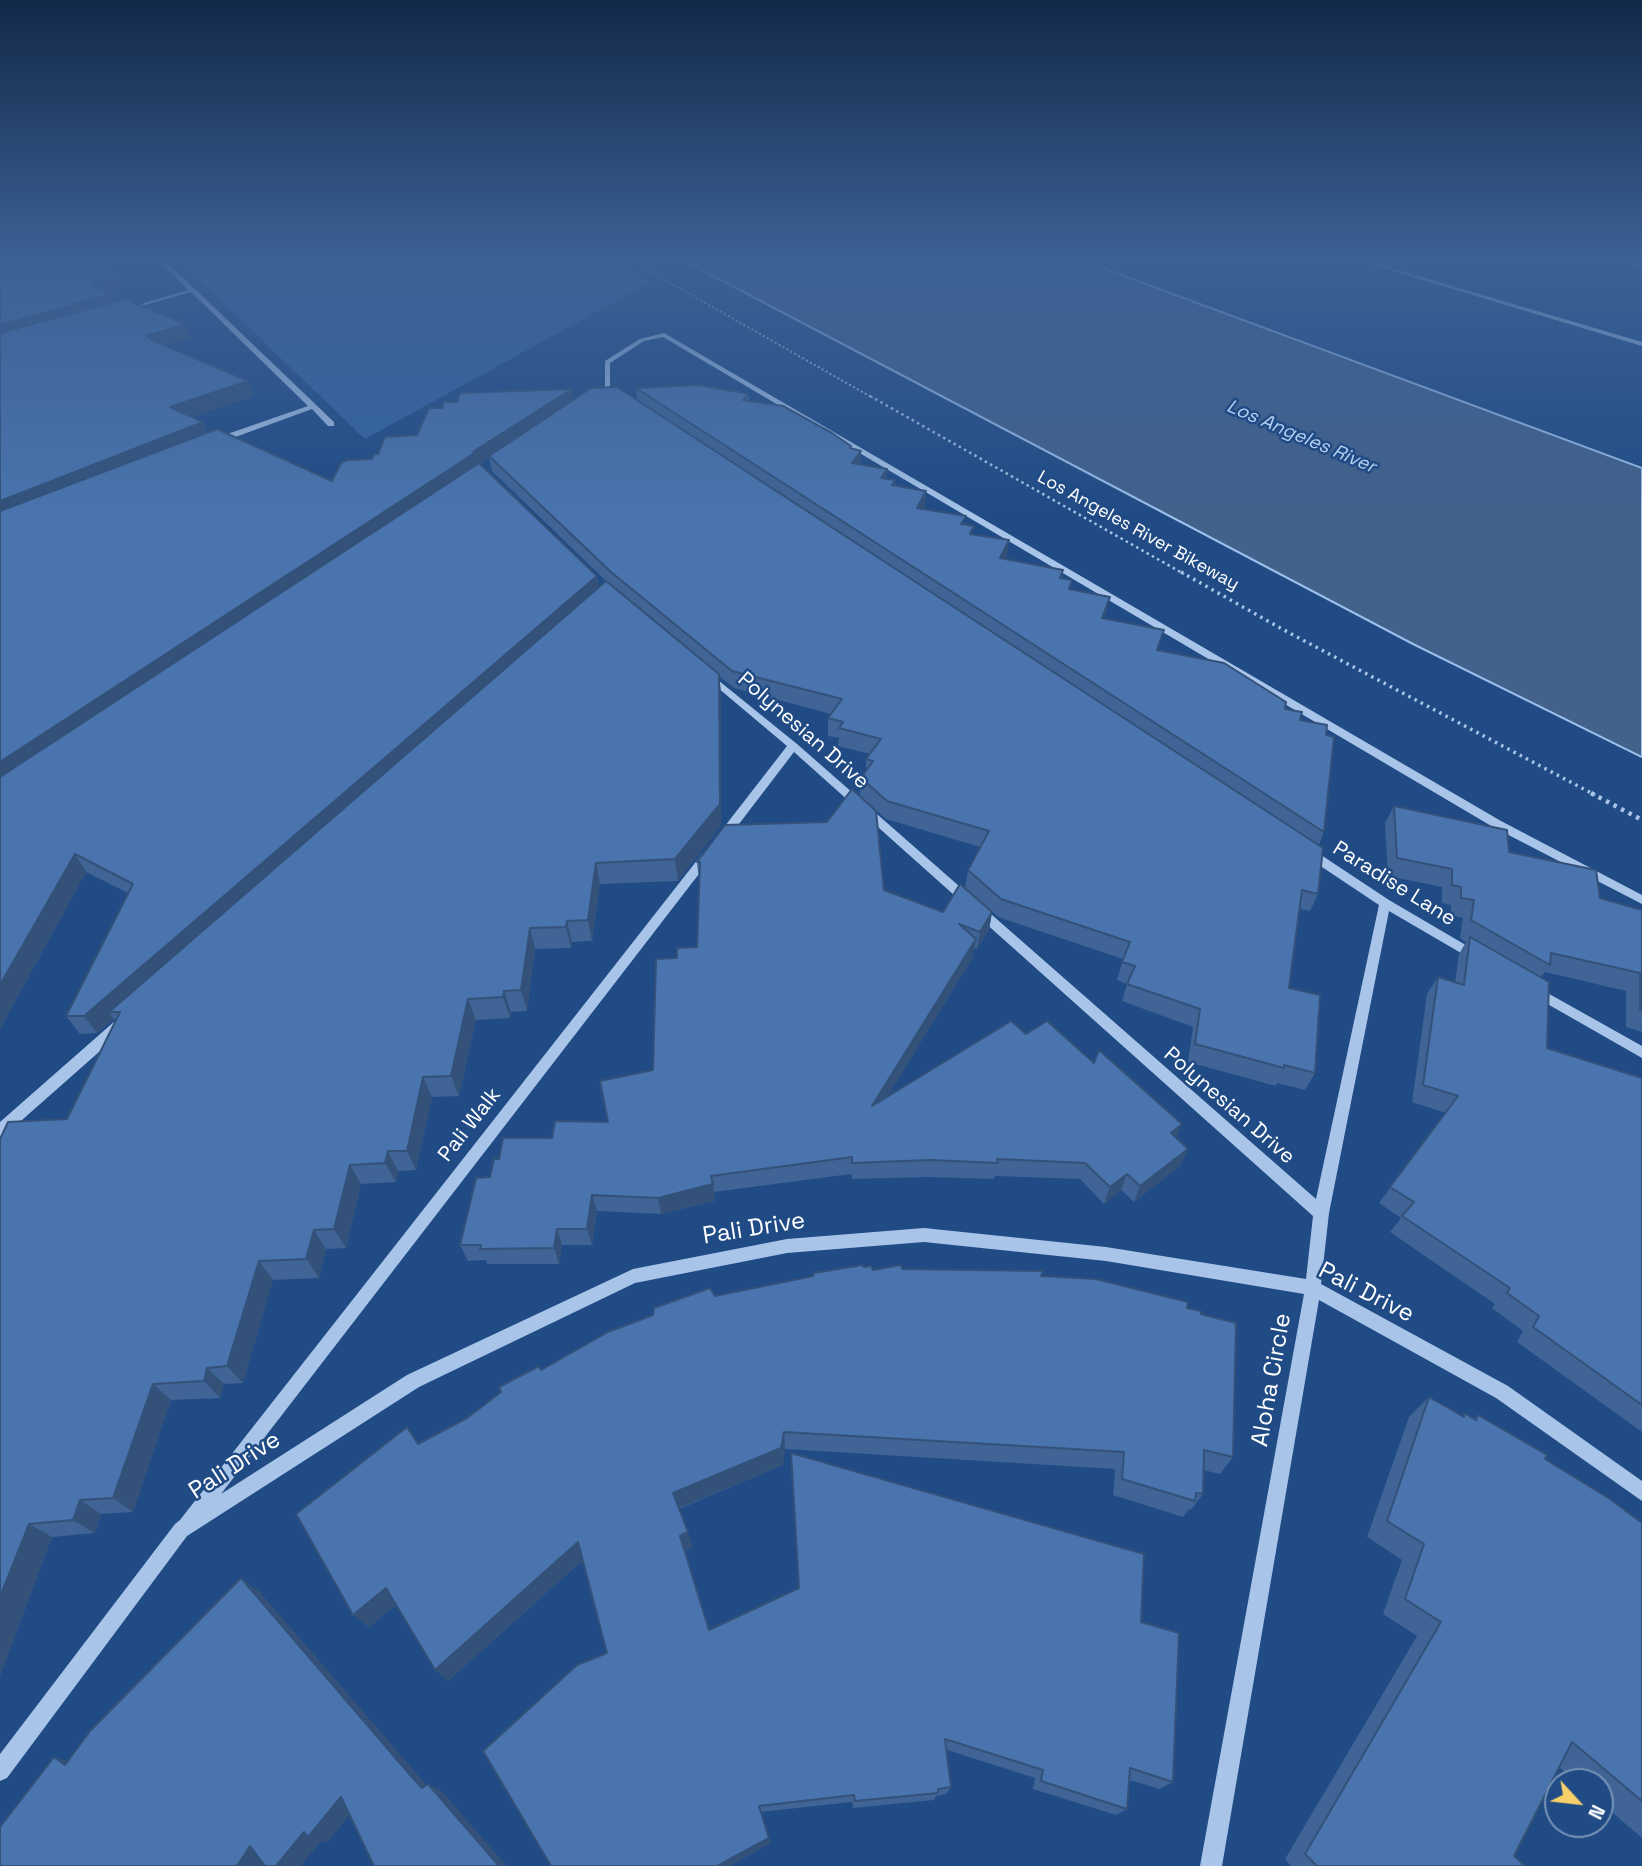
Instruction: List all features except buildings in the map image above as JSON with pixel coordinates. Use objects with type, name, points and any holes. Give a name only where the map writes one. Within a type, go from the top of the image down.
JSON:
[{"type":"street","points":[[249,345],[331,424]]},
{"type":"street","points":[[607,388],[607,362],[634,345]]},
{"type":"street","points":[[681,345],[1497,824],[1642,900]]},
{"type":"street","points":[[596,395],[607,388]]},
{"type":"street","points":[[607,388],[619,396]]},
{"type":"street","points":[[201,447],[311,407]]},
{"type":"street","name":"Polynesian Drive","points":[[701,670],[793,747],[1321,1213]]},
{"type":"street","name":"Pali Walk","points":[[181,1530],[793,747]]},
{"type":"street","name":"Paradise Lane","points":[[1292,842],[1385,904],[1490,965]]},
{"type":"street","name":"Aloha Circle","points":[[1211,1866],[1313,1289],[1321,1213],[1385,904]]},
{"type":"street","points":[[1525,985],[1642,1053]]},
{"type":"street","points":[[0,1131],[134,1013]]},
{"type":"street","name":"Pali Drive","points":[[1313,1289],[1502,1392],[1642,1492]]},
{"type":"lane","name":"Pali Drive","points":[[0,1771],[181,1530],[413,1381],[633,1276],[786,1245],[924,1235],[1106,1254],[1313,1289]]},
{"type":"path","name":"Los Angeles River Bikeway","points":[[781,345],[1282,629],[1642,820]]},
{"type":"shaded area","points":[[267,345],[536,345],[365,439]]},
{"type":"water","name":"Los Angeles River","points":[[845,345],[1311,345],[1642,468],[1642,757],[1413,644]]}]
